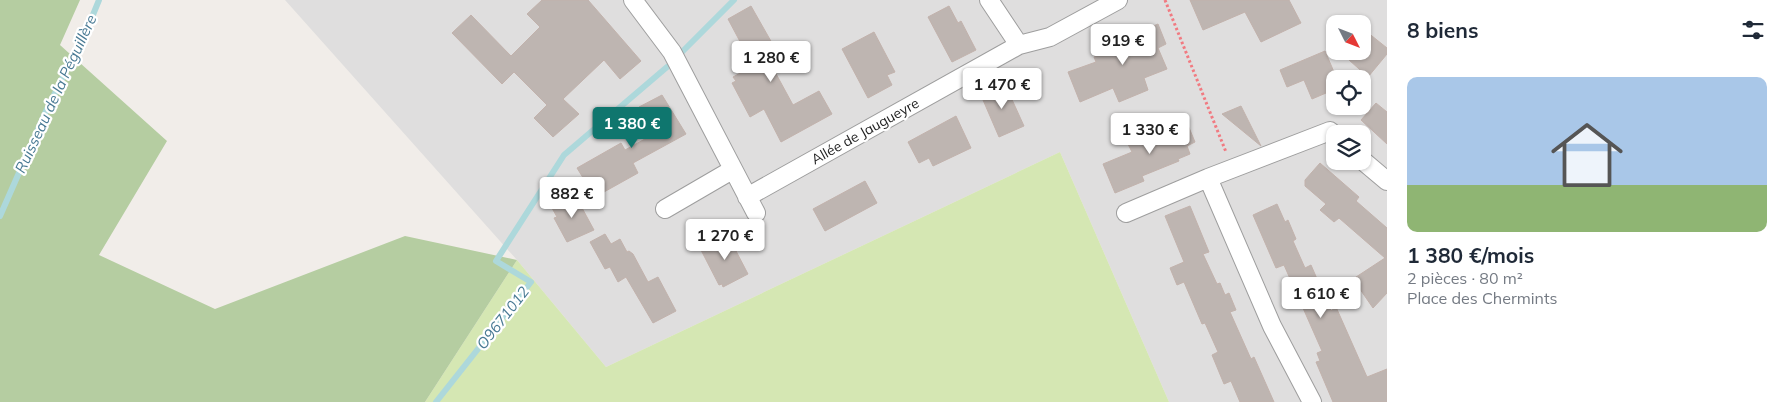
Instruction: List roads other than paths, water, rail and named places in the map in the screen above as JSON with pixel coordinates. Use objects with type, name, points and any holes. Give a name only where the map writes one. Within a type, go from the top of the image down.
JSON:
[{"type":"street","points":[[633,0],[672,52],[756,213]]},
{"type":"street","points":[[989,0],[1019,45]]},
{"type":"street","name":"Allée de Jaugueyre","points":[[747,197],[1019,45],[1050,37],[1118,0]]},
{"type":"street","points":[[1126,214],[1208,178],[1326,133]]},
{"type":"street","points":[[1371,168],[1387,181]]},
{"type":"street","points":[[665,209],[732,170]]},
{"type":"street","points":[[1208,178],[1272,326],[1312,402]]},
{"type":"waterway","name":"Ruisseau de la Péguillère","points":[[0,216],[47,109],[88,27],[99,0]]},
{"type":"waterway","name":"O9671012","points":[[679,55],[734,0]]},
{"type":"waterway","name":"O9671012","points":[[436,402],[531,282],[496,261],[564,155],[667,67]]}]
